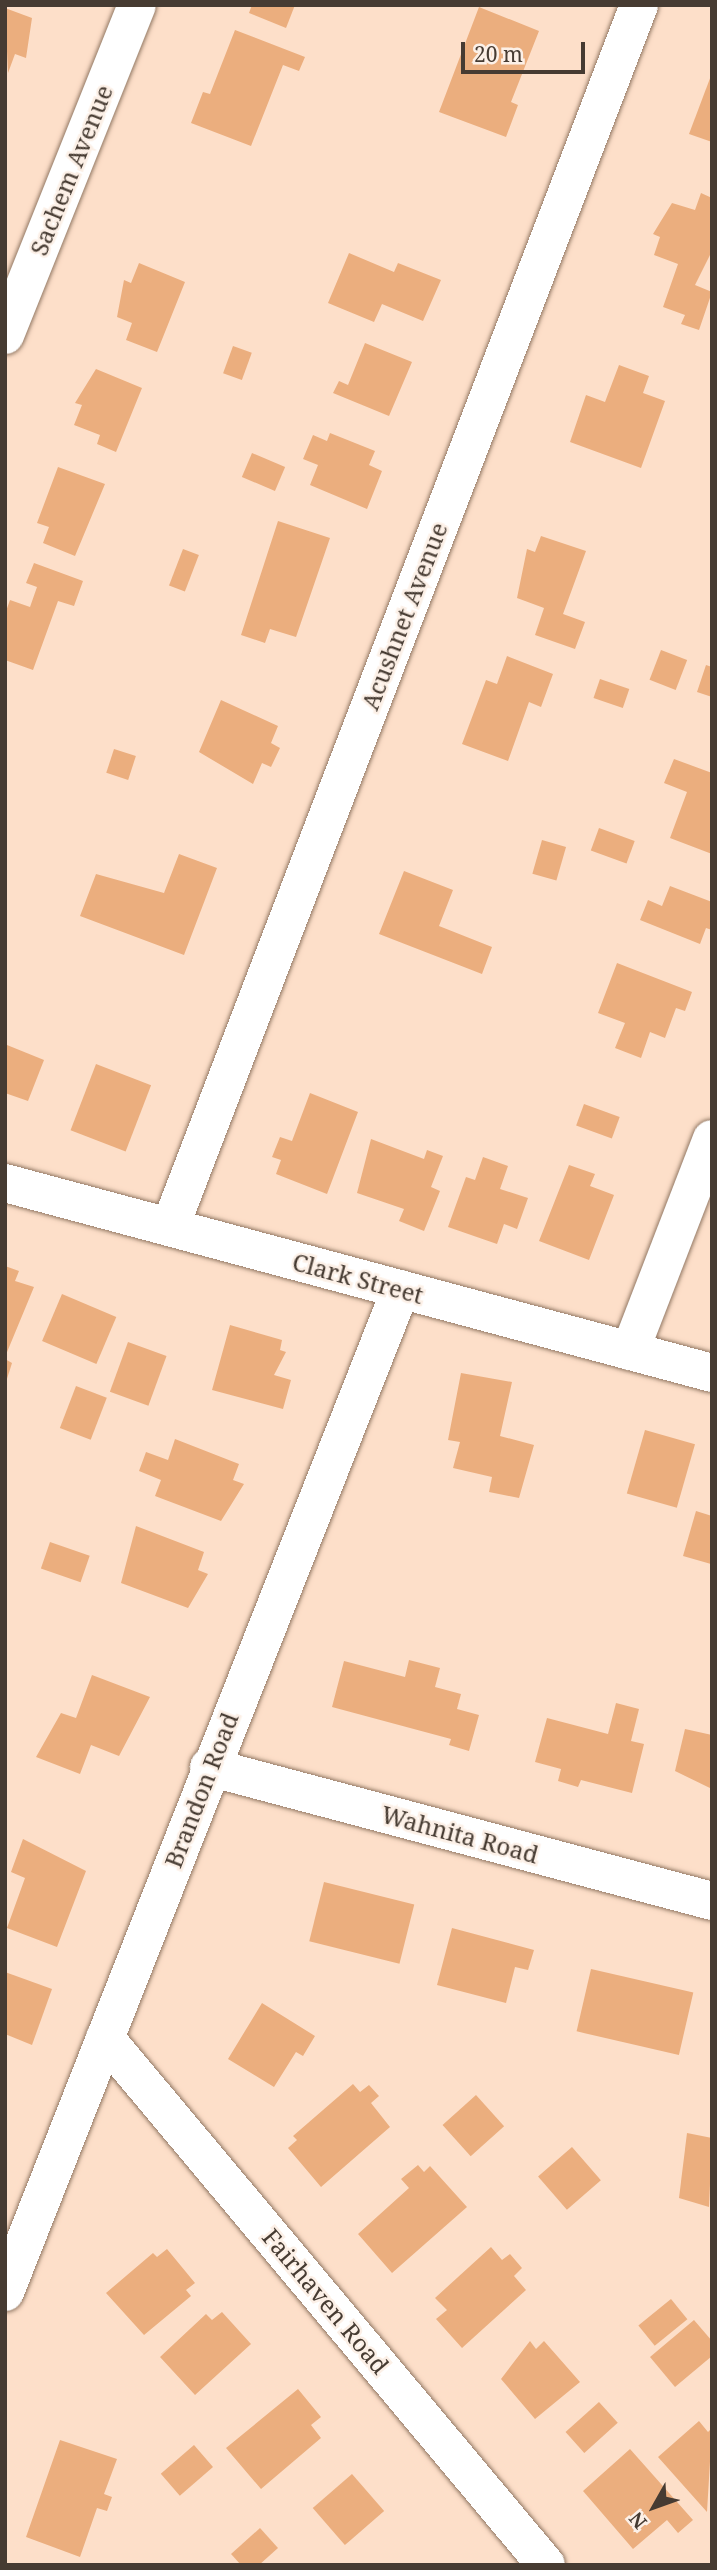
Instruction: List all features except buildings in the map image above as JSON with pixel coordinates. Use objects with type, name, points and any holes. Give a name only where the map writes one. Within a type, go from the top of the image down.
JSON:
[{"type":"street","name":"Sachem Avenue","points":[[5,335],[136,5]]},
{"type":"street","name":"Acushnet Avenue","points":[[170,1227],[639,5]]},
{"type":"street","points":[[630,1351],[712,1139]]},
{"type":"street","name":"Clark Street","points":[[5,1183],[712,1373]]},
{"type":"street","name":"Brandon Road","points":[[5,2292],[209,1767],[401,1289]]},
{"type":"street","name":"Wahnita Road","points":[[209,1767],[712,1901]]},
{"type":"street","name":"Fairhaven Road","points":[[105,2038],[547,2565]]}]
